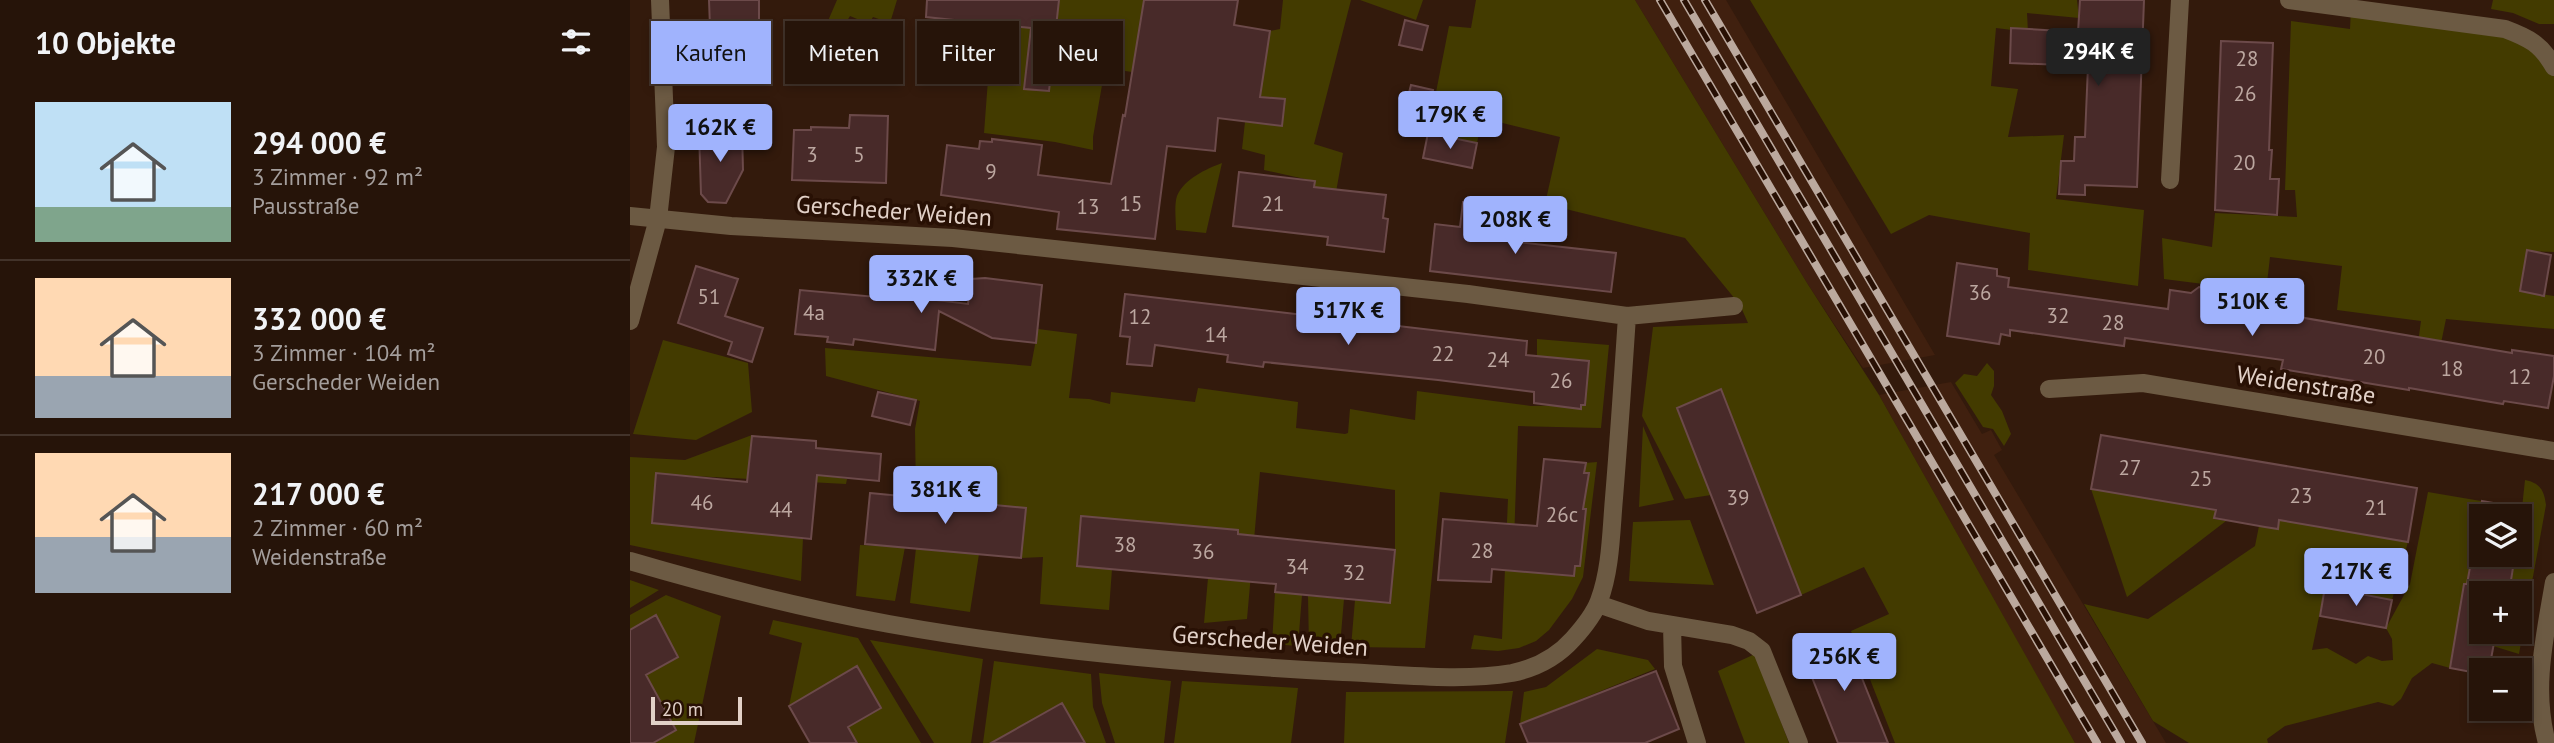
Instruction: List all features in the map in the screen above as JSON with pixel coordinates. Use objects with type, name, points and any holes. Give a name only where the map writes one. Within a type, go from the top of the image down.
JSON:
[{"type":"street","points":[[630,321],[658,219],[666,147],[660,0]]},
{"type":"street","points":[[2170,180],[2180,0]]},
{"type":"street","points":[[2289,0],[2505,29],[2528,37],[2543,50],[2554,67]]},
{"type":"street","name":"Gerscheder Weiden","points":[[630,216],[731,226],[953,238],[1468,294],[1627,316],[1734,306]]},
{"type":"street","name":"Gerscheder Weiden","points":[[630,561],[833,613],[980,638],[1185,661],[1350,672],[1467,677],[1528,669],[1562,651],[1598,604],[1608,558],[1627,316]]},
{"type":"street","name":"Weidenstraße","points":[[2049,389],[2143,383],[2554,451]]},
{"type":"street","points":[[2547,743],[2541,723],[2539,689],[2542,651],[2554,582]]},
{"type":"street","points":[[1598,604],[1648,621],[1732,635],[1749,641],[1762,651],[1799,743]]},
{"type":"street","points":[[1672,625],[1673,666],[1697,743]]},
{"type":"shaded area","points":[[837,0],[897,0],[891,21],[873,17],[871,21],[862,21],[850,16],[847,21],[828,21]]},
{"type":"shaded area","points":[[994,0],[1144,0],[1132,72],[1123,71],[1123,21],[1033,21],[1033,84],[1102,84],[1093,150],[984,133],[988,84],[1019,84],[1019,21],[992,21]]},
{"type":"shaded area","points":[[1283,0],[1351,0],[1314,144],[1343,153],[1336,192],[1310,190],[1314,181],[1264,170],[1265,155],[1242,149],[1245,122],[1282,126],[1285,100],[1259,96],[1270,31],[1280,29]]},
{"type":"shaded area","points":[[1360,0],[1423,0],[1416,20]]},
{"type":"shaded area","points":[[1476,0],[1635,0],[1807,283],[1879,395],[2075,743],[1895,743],[1851,631],[1889,614],[1864,567],[1801,595],[1721,389],[1677,408],[1711,495],[1685,499],[1642,416],[1653,327],[1748,323],[1740,305],[1685,238],[1545,204],[1560,137],[1482,118],[1477,143],[1428,133],[1449,26],[1471,28]]},
{"type":"shaded area","points":[[1635,0],[1726,0],[1935,355],[1863,368],[1807,283]]},
{"type":"shaded area","points":[[1750,0],[2077,0],[2079,18],[2027,13],[2028,32],[1996,28],[1991,86],[2018,89],[2008,137],[2064,135],[2056,199],[2144,210],[2138,286],[2028,270],[2030,233],[1929,215],[1891,234]]},
{"type":"shaded area","points":[[2493,0],[2554,0],[2554,24],[2539,24],[2513,13],[2491,9]]},
{"type":"shaded area","points":[[2351,9],[2505,29],[2554,68],[2554,252],[2527,251],[2520,291],[2554,296],[2554,329],[2446,319],[2440,348],[2418,343],[2421,321],[2337,310],[2342,266],[2270,257],[2266,292],[2164,279],[2162,238],[2212,247],[2215,213],[2297,217],[2295,190],[2285,190],[2291,21],[2350,29]]},
{"type":"shaded area","points":[[1222,163],[1206,233],[1176,230],[1176,204],[1180,190],[1196,175]]},
{"type":"shaded area","points":[[1038,329],[1077,334],[1069,398],[1110,404],[1111,392],[1195,402],[1198,388],[1298,402],[1296,428],[1345,434],[1348,433],[1350,409],[1415,420],[1417,391],[1531,406],[1585,405],[1589,361],[1537,356],[1537,339],[1609,345],[1601,428],[1518,426],[1513,571],[1574,576],[1585,463],[1597,462],[1583,577],[1572,599],[1549,630],[1536,641],[1519,648],[1498,651],[1471,649],[1474,635],[1502,639],[1508,499],[1440,492],[1425,648],[1351,647],[1355,600],[1390,603],[1395,550],[1395,490],[1260,472],[1247,619],[1204,623],[1208,578],[1233,580],[1232,529],[1082,516],[1077,566],[1112,569],[1109,610],[1040,604],[1043,557],[1021,558],[1025,508],[916,498],[915,429],[920,401],[826,376],[825,348],[1031,366]]},
{"type":"shaded area","points":[[663,340],[748,363],[752,412],[696,440],[633,434]]},
{"type":"shaded area","points":[[1987,363],[1994,371],[1991,395],[2002,411],[2011,434],[2004,446],[1993,429],[1983,427],[1955,383],[1964,374],[1977,376]]},
{"type":"shaded area","points":[[1951,382],[1982,434],[1991,430],[2002,450],[1994,455],[2166,743],[2075,743],[1879,395]]},
{"type":"shaded area","points":[[1643,426],[1674,500],[1639,507]]},
{"type":"shaded area","points":[[752,435],[750,459],[847,479],[846,484],[656,474],[652,523],[803,538],[801,581],[630,545],[630,457],[685,460]]},
{"type":"shaded area","points":[[2525,480],[2540,488],[2546,505],[2532,582],[2469,581],[2469,639],[2461,652],[2452,653],[2450,668],[2432,663],[2412,678],[2401,699],[2393,706],[2378,702],[2285,726],[2267,739],[2268,743],[2189,743],[2153,721],[2084,604],[2148,619],[2255,546],[2259,526],[2278,529],[2279,520],[2408,542],[2392,600],[2325,588],[2312,650],[2327,648],[2356,664],[2368,656],[2382,661],[2393,660],[2392,639],[2386,628],[2410,584],[2428,492],[2498,504],[2469,504],[2469,567],[2532,567],[2532,504],[2522,504]]},
{"type":"shaded area","points":[[2091,489],[2216,510],[2214,519],[2226,521],[2127,597]]},
{"type":"shaded area","points":[[1690,520],[1714,585],[1629,581],[1633,522]]},
{"type":"shaded area","points":[[860,545],[905,547],[895,601],[856,596]]},
{"type":"shaded area","points":[[916,548],[979,554],[970,612],[910,603]]},
{"type":"shaded area","points":[[630,580],[659,590],[630,608]]},
{"type":"shaded area","points":[[1275,592],[1302,595],[1298,646],[1272,644]]},
{"type":"shaded area","points":[[666,595],[721,616],[694,743],[630,743],[630,615]]},
{"type":"shaded area","points":[[1308,596],[1344,599],[1340,646],[1309,647]]},
{"type":"shaded area","points":[[773,620],[858,638],[921,743],[858,743],[848,727],[789,706],[802,643],[769,634]]},
{"type":"shaded area","points":[[870,640],[983,659],[971,743],[934,743]]},
{"type":"shaded area","points":[[2486,644],[2521,644],[2519,654]]},
{"type":"shaded area","points":[[1597,649],[1648,660],[1655,669],[1520,724],[1524,692],[1546,687]]},
{"type":"shaded area","points":[[1755,654],[1789,743],[1745,743],[1718,671]]},
{"type":"shaded area","points":[[994,661],[1091,674],[1093,707],[1106,743],[983,743]]},
{"type":"shaded area","points":[[1099,673],[1171,681],[1164,743],[1115,743],[1102,703]]},
{"type":"shaded area","points":[[1182,681],[1298,688],[1291,743],[1174,743]]},
{"type":"shaded area","points":[[1513,691],[1505,743],[1344,743],[1346,692]]},
{"type":"building","points":[[709,0],[759,0],[759,21],[710,21]]},
{"type":"building","points":[[927,0],[1059,0],[1057,21],[1033,21],[1033,84],[1050,84],[1049,91],[1024,89],[1031,28],[1019,27],[1019,21],[964,21],[926,17]]},
{"type":"building","points":[[1144,0],[1238,0],[1234,25],[1270,31],[1260,97],[1285,99],[1282,126],[1218,118],[1215,151],[1167,146],[1155,239],[1057,229],[1059,212],[941,195],[947,145],[979,149],[980,141],[992,142],[992,139],[1042,145],[1038,175],[1111,184]]},
{"type":"building","points":[[2080,0],[2144,0],[2137,187],[2085,185],[2085,195],[2059,194],[2061,161],[2074,161],[2075,137],[2085,137],[2088,66],[2010,63],[2011,28],[2078,32]]},
{"type":"building","points":[[1405,20],[1428,26],[1422,50],[1399,45]]},
{"type":"building","points":[[2221,41],[2273,43],[2269,150],[2272,150],[2270,179],[2279,179],[2277,215],[2215,210]]},
{"type":"building","points":[[1411,85],[1433,90],[1425,122],[1403,116]]},
{"type":"building","points":[[850,115],[888,116],[886,183],[792,180],[794,130],[811,130],[811,127],[849,128]]},
{"type":"building","points":[[742,131],[743,170],[726,203],[708,202],[701,194],[699,132]]},
{"type":"building","points":[[1428,133],[1477,143],[1472,168],[1423,158]]},
{"type":"building","points":[[1239,172],[1315,181],[1314,187],[1386,195],[1383,218],[1388,219],[1384,252],[1327,245],[1328,237],[1233,226]]},
{"type":"building","points":[[1463,202],[1494,206],[1490,239],[1616,253],[1611,292],[1430,271],[1435,224],[1460,227]]},
{"type":"building","points":[[2527,250],[2551,255],[2544,296],[2520,291]]},
{"type":"building","points":[[1957,263],[1997,269],[1997,276],[2009,278],[2008,287],[2168,309],[2170,290],[2191,293],[2199,287],[2239,292],[2244,300],[2264,302],[2263,311],[2512,353],[2512,350],[2554,356],[2554,376],[2548,408],[2504,401],[2503,404],[2281,369],[2283,360],[2125,338],[2124,346],[2010,330],[2010,336],[2001,334],[1999,344],[1947,336]]},
{"type":"building","points":[[696,266],[738,279],[725,316],[763,328],[752,362],[728,354],[732,342],[678,323]]},
{"type":"building","points":[[985,278],[1042,285],[1036,343],[992,338],[939,311],[935,350],[854,339],[853,345],[827,342],[828,337],[795,334],[800,290],[887,298],[887,294],[968,304],[971,279]]},
{"type":"building","points":[[1125,294],[1527,341],[1526,355],[1589,361],[1585,405],[1581,405],[1581,409],[1534,403],[1534,392],[1438,380],[1264,362],[1263,367],[1227,362],[1228,355],[1155,345],[1152,366],[1127,364],[1130,337],[1120,336]]},
{"type":"building","points":[[1721,389],[1801,595],[1757,613],[1677,408]]},
{"type":"building","points":[[878,392],[916,400],[910,425],[872,416]]},
{"type":"building","points":[[2101,435],[2417,488],[2408,542],[2279,520],[2278,529],[2265,527],[2214,518],[2216,510],[2091,489]]},
{"type":"building","points":[[752,436],[816,441],[816,448],[881,454],[879,481],[817,475],[811,539],[652,523],[656,473],[747,482]]},
{"type":"building","points":[[1544,459],[1586,463],[1584,473],[1589,473],[1583,509],[1586,509],[1580,566],[1575,566],[1574,576],[1492,569],[1491,582],[1438,580],[1443,519],[1537,526]]},
{"type":"building","points":[[870,493],[1026,508],[1021,558],[865,544]]},
{"type":"building","points":[[1081,516],[1238,530],[1238,534],[1395,550],[1390,603],[1275,592],[1276,584],[1077,566]]},
{"type":"building","points":[[2470,567],[2513,567],[2511,581],[2469,581],[2469,644],[2494,644],[2491,658],[2469,658],[2469,672],[2450,668],[2464,584],[2467,584]]},
{"type":"building","points":[[2325,587],[2392,600],[2386,628],[2320,616]]},
{"type":"building","points":[[656,615],[678,657],[646,675],[676,730],[653,743],[630,743],[630,630]]},
{"type":"building","points":[[1845,636],[1888,743],[1838,743],[1802,652]]},
{"type":"building","points":[[857,666],[881,708],[848,727],[857,743],[810,743],[789,706]]},
{"type":"building","points":[[1656,671],[1679,729],[1645,743],[1528,743],[1520,724]]},
{"type":"building","points":[[1062,703],[1085,743],[991,743]]},
{"type":"railway","points":[[1660,0],[2097,743]]},
{"type":"railway","points":[[1684,0],[2121,743]]},
{"type":"railway","points":[[1705,0],[2142,743]]}]
